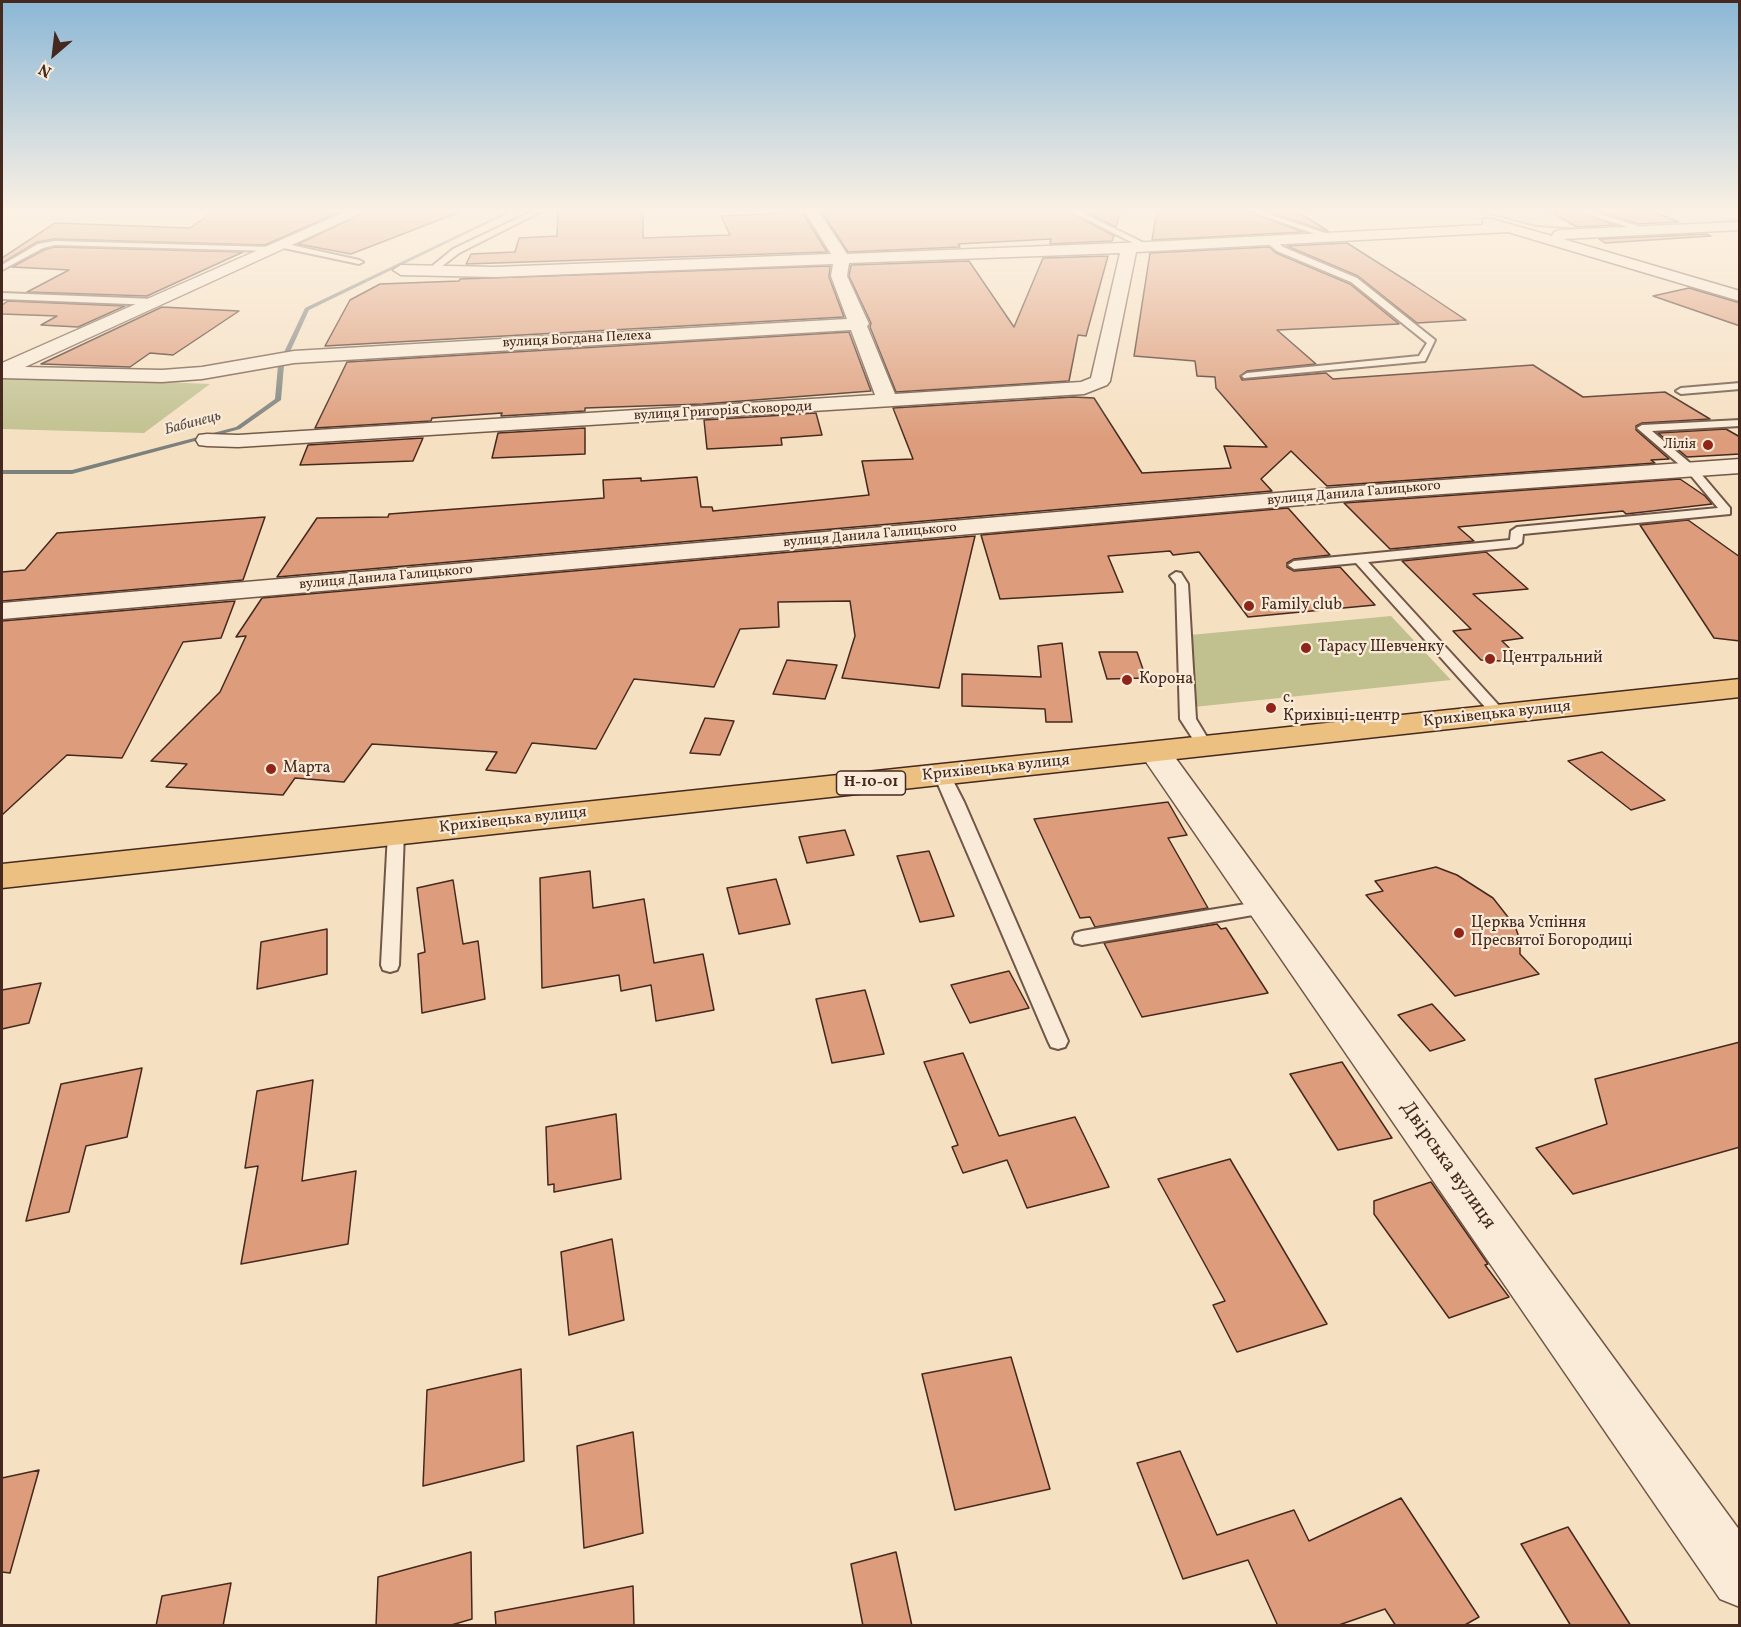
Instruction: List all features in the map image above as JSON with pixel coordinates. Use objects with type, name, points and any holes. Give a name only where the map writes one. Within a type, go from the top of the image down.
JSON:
[{"type":"main road","name":"Крихівецька вулиця","points":[[2,876],[1740,688]]},
{"type":"street","points":[[2,371],[191,286]]},
{"type":"street","points":[[843,286],[860,324],[888,402]]},
{"type":"street","name":"вулиця Григорія Сковороди","points":[[207,440],[238,441],[1084,388],[1100,381],[1128,286]]},
{"type":"street","points":[[1705,286],[1740,296]]},
{"type":"street","name":"вулиця Богдана Пелеха","points":[[2,371],[162,376],[202,373],[294,357],[860,324]]},
{"type":"street","name":"вулиця Данила Галицького","points":[[2,611],[1358,493],[1740,466]]},
{"type":"street","name":"Двірська вулиця","points":[[1155,752],[1740,1579]]},
{"type":"lane","points":[[1247,376],[1422,359],[1432,342],[1361,286]]},
{"type":"lane","points":[[2,296],[155,302]]},
{"type":"lane","points":[[1681,391],[1740,386]]},
{"type":"lane","points":[[1294,565],[1516,543],[1517,531],[1726,511],[1692,470],[1642,428],[1740,423]]},
{"type":"lane","points":[[1359,559],[1499,714]]},
{"type":"lane","points":[[1176,576],[1182,584],[1188,719],[1205,747]]},
{"type":"lane","points":[[942,775],[956,802],[1058,1041]]},
{"type":"lane","points":[[390,965],[396,833]]},
{"type":"lane","points":[[1082,938],[1264,907]]},
{"type":"green space","points":[[2,375],[210,384],[144,433],[2,429]]},
{"type":"green space","points":[[1391,616],[1451,680],[1194,707],[1190,635]]},
{"type":"building","points":[[39,286],[169,286],[147,296],[27,292]]},
{"type":"building","points":[[376,286],[832,286],[844,317],[325,346],[350,300]]},
{"type":"building","points":[[854,286],[986,286],[1014,327],[1031,286],[1100,286],[1086,336],[1078,335],[1069,381],[896,392],[870,327],[871,323]]},
{"type":"building","points":[[1145,286],[1352,286],[1399,324],[1277,330],[1316,364],[1247,371],[1240,376],[1242,380],[1326,373],[1333,379],[1533,365],[1583,397],[1665,392],[1710,419],[1642,423],[1636,426],[1636,430],[1669,459],[1651,460],[1655,463],[1327,486],[1291,451],[1261,479],[1272,491],[277,577],[317,518],[388,517],[389,514],[604,498],[603,480],[641,478],[641,481],[697,477],[701,507],[712,507],[713,511],[869,495],[862,461],[913,459],[893,408],[1073,397],[1094,398],[1142,473],[1231,468],[1224,446],[1267,447],[1216,388],[1215,377],[1197,376],[1195,361],[1134,356]]},
{"type":"building","points":[[1370,286],[1415,286],[1466,320],[1417,323]]},
{"type":"building","points":[[1689,288],[1740,303],[1740,326],[1653,296]]},
{"type":"building","points":[[8,301],[125,306],[78,327],[41,325],[57,316],[2,314],[2,305]]},
{"type":"building","points":[[162,307],[239,311],[173,355],[150,353],[130,367],[41,364]]},
{"type":"building","points":[[849,332],[871,391],[703,404],[585,408],[585,411],[501,416],[502,413],[432,418],[431,421],[315,428],[347,362]]},
{"type":"building","points":[[816,413],[822,435],[781,438],[782,445],[707,449],[704,420]]},
{"type":"building","points":[[585,428],[585,454],[492,458],[498,433]]},
{"type":"building","points":[[1726,429],[1740,437],[1740,454],[1687,457],[1658,433]]},
{"type":"building","points":[[423,438],[413,461],[300,465],[308,445]]},
{"type":"building","points":[[1680,479],[1705,496],[1712,504],[1626,514],[1623,511],[1458,527],[1474,541],[1390,549],[1344,503]]},
{"type":"building","points":[[1288,508],[1330,555],[1294,559],[1287,563],[1287,567],[1294,571],[1340,567],[1375,605],[1248,617],[1199,552],[1173,555],[1170,551],[1108,556],[1123,592],[1000,599],[981,535]]},
{"type":"building","points":[[265,517],[243,580],[2,601],[2,572],[25,570],[57,533]]},
{"type":"building","points":[[1688,520],[1740,557],[1740,641],[1714,638],[1640,525]]},
{"type":"building","points":[[975,536],[939,688],[842,678],[855,636],[850,601],[778,602],[779,627],[740,629],[714,687],[634,679],[596,749],[532,743],[516,773],[486,770],[497,752],[372,744],[344,782],[295,778],[283,795],[166,787],[187,764],[151,761],[220,692],[246,636],[236,637],[262,598]]},
{"type":"building","points":[[1486,552],[1528,589],[1473,594],[1523,638],[1502,641],[1524,662],[1481,660],[1453,631],[1471,629],[1402,561]]},
{"type":"building","points":[[235,601],[221,638],[183,642],[122,758],[67,755],[2,815],[2,621]]},
{"type":"building","points":[[1062,643],[1072,722],[1046,722],[1045,709],[962,706],[962,674],[1041,677],[1038,646]]},
{"type":"building","points":[[1099,652],[1137,652],[1146,678],[1107,679]]},
{"type":"building","points":[[787,660],[837,665],[825,699],[773,694]]},
{"type":"building","points":[[705,718],[734,721],[720,755],[690,753]]},
{"type":"building","points":[[1602,752],[1665,800],[1631,810],[1568,761]]},
{"type":"building","points":[[1168,802],[1187,835],[1168,838],[1208,908],[1095,927],[1090,917],[1080,918],[1034,819]]},
{"type":"building","points":[[845,830],[854,855],[807,863],[799,837]]},
{"type":"building","points":[[929,851],[954,916],[920,922],[897,856]]},
{"type":"building","name":"Церква Успіння Пресвятої Богородиці","points":[[1436,867],[1457,875],[1493,898],[1515,926],[1520,940],[1520,954],[1539,974],[1455,996],[1366,895],[1383,891],[1375,881]]},
{"type":"building","points":[[590,871],[593,908],[644,899],[654,963],[703,954],[714,1010],[656,1021],[651,985],[621,991],[619,975],[542,988],[540,878]]},
{"type":"building","points":[[776,879],[790,924],[739,934],[727,888]]},
{"type":"building","points":[[453,880],[463,944],[478,941],[485,999],[422,1013],[418,954],[425,952],[417,888]]},
{"type":"building","points":[[1217,924],[1221,929],[1226,928],[1268,993],[1142,1017],[1104,943]]},
{"type":"building","points":[[327,929],[327,974],[257,989],[261,942]]},
{"type":"building","points":[[1009,971],[1029,1008],[970,1023],[951,985]]},
{"type":"building","points":[[41,983],[29,1023],[2,1029],[2,990]]},
{"type":"building","points":[[865,990],[884,1054],[832,1063],[816,999]]},
{"type":"building","points":[[1432,1004],[1465,1040],[1430,1051],[1398,1015]]},
{"type":"building","points":[[1740,1042],[1740,1147],[1573,1194],[1536,1148],[1607,1124],[1595,1079]]},
{"type":"building","points":[[963,1053],[999,1136],[1075,1117],[1109,1187],[1027,1208],[1007,1160],[963,1173],[952,1147],[958,1145],[924,1062]]},
{"type":"building","points":[[1342,1062],[1392,1138],[1338,1150],[1290,1074]]},
{"type":"building","points":[[142,1068],[127,1137],[86,1146],[69,1212],[26,1221],[61,1084]]},
{"type":"building","points":[[313,1080],[302,1181],[356,1171],[348,1244],[241,1264],[258,1166],[245,1168],[257,1091]]},
{"type":"building","points":[[616,1114],[621,1179],[554,1192],[554,1184],[548,1185],[546,1127]]},
{"type":"building","points":[[1230,1159],[1327,1324],[1237,1352],[1213,1305],[1225,1301],[1158,1179]]},
{"type":"building","points":[[1431,1182],[1488,1264],[1485,1265],[1509,1297],[1449,1318],[1374,1214],[1374,1201]]},
{"type":"building","points":[[612,1239],[624,1320],[569,1335],[561,1252]]},
{"type":"building","points":[[1011,1357],[1050,1489],[955,1510],[922,1374]]},
{"type":"building","points":[[521,1369],[524,1461],[423,1486],[427,1390]]},
{"type":"building","points":[[633,1432],[643,1533],[584,1548],[577,1446]]},
{"type":"building","points":[[1180,1451],[1217,1535],[1294,1510],[1309,1541],[1401,1498],[1479,1617],[1463,1626],[1396,1626],[1385,1609],[1336,1626],[1278,1626],[1248,1560],[1183,1579],[1137,1463]]},
{"type":"building","points":[[39,1470],[10,1573],[2,1572],[2,1478]]},
{"type":"building","points":[[1568,1527],[1631,1626],[1571,1626],[1521,1544]]},
{"type":"building","points":[[471,1552],[472,1619],[448,1626],[376,1626],[378,1577]]},
{"type":"building","points":[[896,1552],[912,1626],[863,1626],[851,1564]]},
{"type":"building","points":[[231,1583],[223,1626],[156,1626],[162,1596]]},
{"type":"building","points":[[633,1586],[634,1626],[496,1626],[495,1612]]},
{"type":"waterway","name":"Бабинець","points":[[2,472],[72,472],[238,428],[278,400],[281,365],[307,309],[355,286]]},
{"type":"place","name":"Лілія","points":[[1708,445]]},
{"type":"place","name":"Family club","points":[[1249,606]]},
{"type":"place","name":"Тарасу Шевченку","points":[[1306,648]]},
{"type":"place","name":"Центральний","points":[[1490,659]]},
{"type":"place","name":"Корона","points":[[1127,680]]},
{"type":"place","name":"с. Крихівці-центр","points":[[1271,708]]},
{"type":"place","name":"Марта","points":[[271,769]]},
{"type":"place","name":"Церква Успіння Пресвятої Богородиці","points":[[1459,933]]}]
